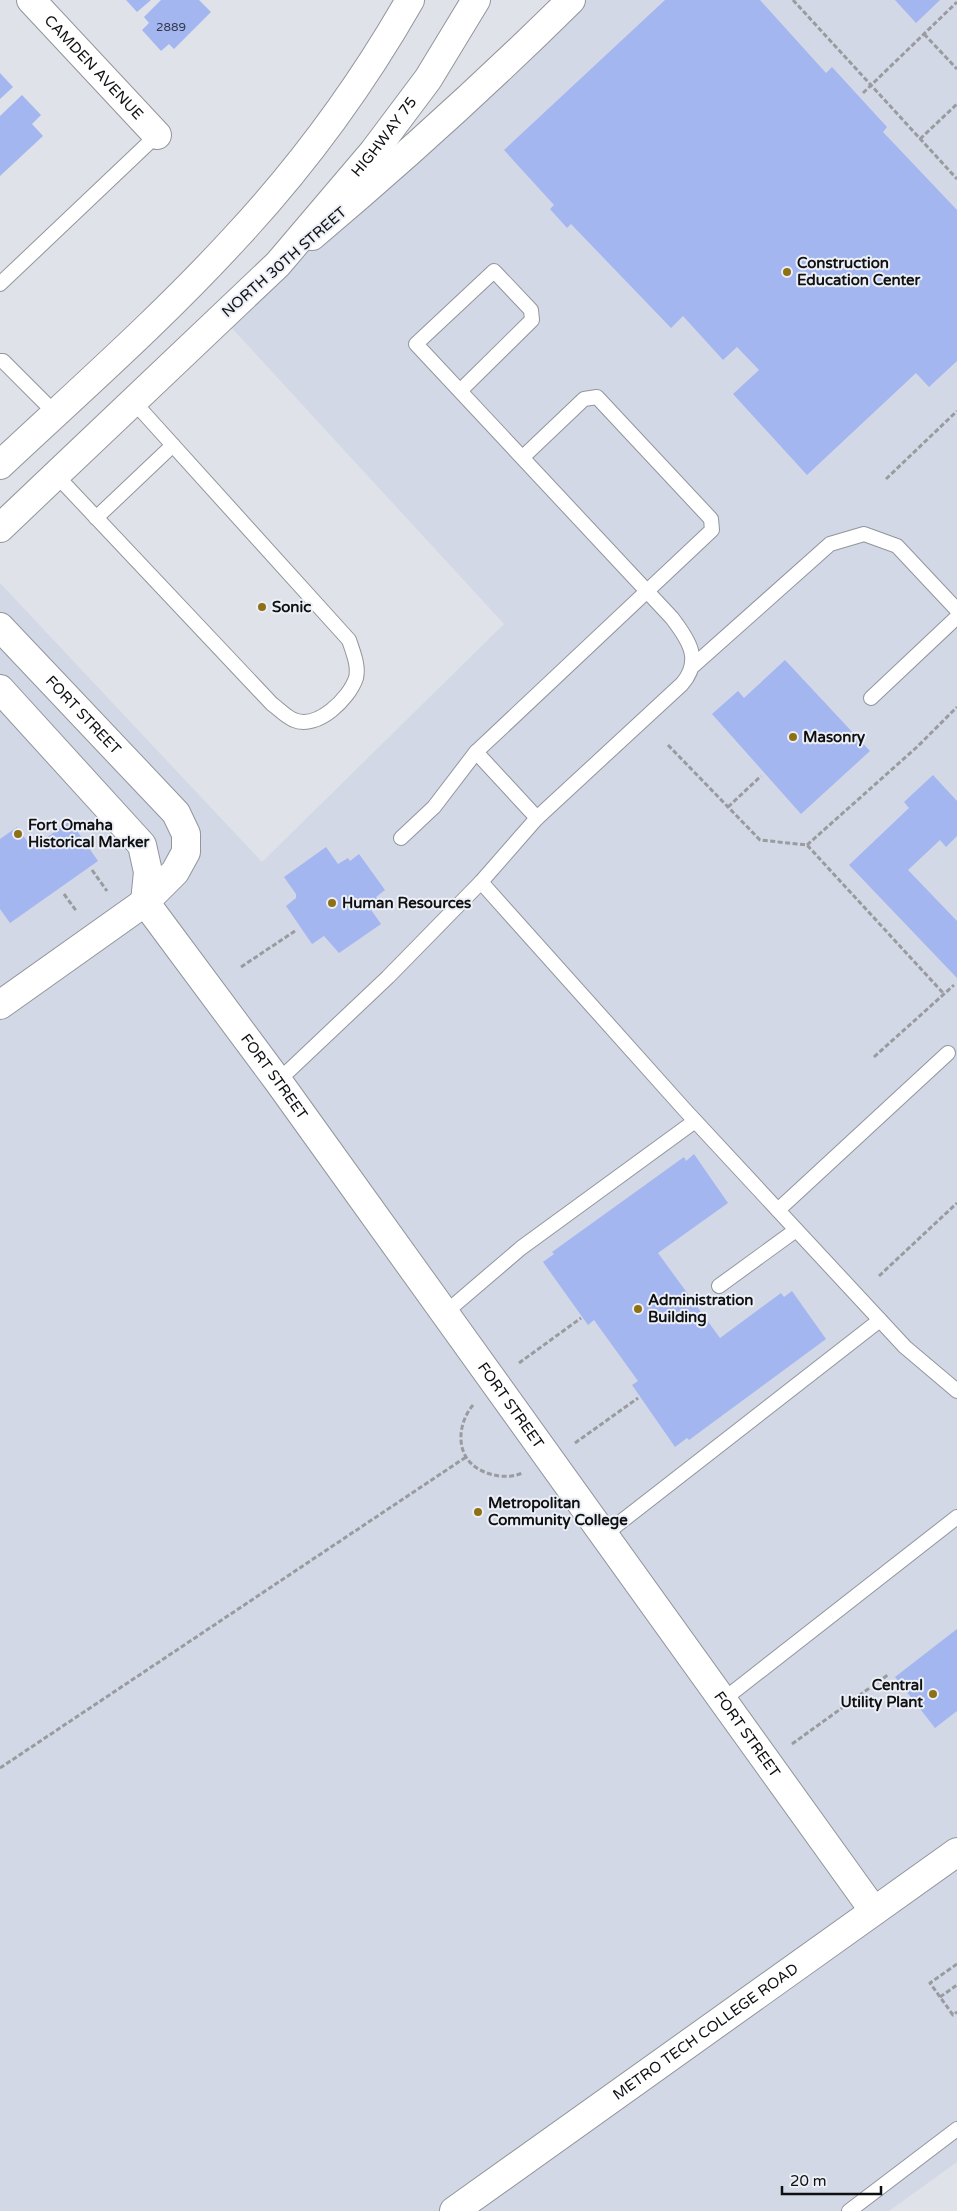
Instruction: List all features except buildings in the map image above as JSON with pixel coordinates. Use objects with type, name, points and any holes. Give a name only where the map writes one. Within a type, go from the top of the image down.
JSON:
[{"type":"main road","name":"CAMDEN AVENUE","points":[[31,0],[157,135]]},
{"type":"main road","points":[[0,465],[164,312],[243,230],[293,171],[361,79],[410,0]]},
{"type":"main road","name":"HIGHWAY 75","points":[[278,264],[374,151],[428,79],[476,0]]},
{"type":"main road","name":"NORTH 30TH STREET","points":[[0,528],[278,264],[377,181],[491,77],[571,0]]},
{"type":"main road","name":"FORT STREET","points":[[0,627],[176,813],[186,834],[186,852],[175,872],[145,902],[278,1081],[874,1911]]},
{"type":"main road","points":[[0,689],[142,845],[148,872],[145,902],[0,1005]]},
{"type":"main road","name":"METRO TECH COLLEGE ROAD","points":[[454,2211],[957,1852]]},
{"type":"lane","points":[[0,284],[157,135]]},
{"type":"lane","points":[[278,1081],[388,977],[481,882],[537,818],[682,684],[690,675],[693,666],[690,646],[684,634],[647,591],[416,344],[494,271],[530,310],[532,320],[461,390]]},
{"type":"lane","points":[[1,357],[55,413]]},
{"type":"lane","points":[[401,838],[434,806],[476,752],[712,530],[711,519],[597,398],[584,399],[523,457]]},
{"type":"lane","points":[[56,475],[272,704],[295,721],[314,720],[328,713],[347,694],[356,677],[356,662],[349,640],[133,401]]},
{"type":"lane","points":[[96,518],[173,445]]},
{"type":"lane","points":[[693,666],[830,544],[864,534],[897,546],[957,610]]},
{"type":"lane","points":[[871,698],[957,617]]},
{"type":"lane","points":[[476,752],[537,818]]},
{"type":"lane","points":[[481,882],[695,1121],[904,1347],[957,1391]]},
{"type":"lane","points":[[778,1210],[948,1053]]},
{"type":"lane","points":[[445,1313],[521,1248],[695,1121]]},
{"type":"lane","points":[[719,1286],[796,1230]]},
{"type":"lane","points":[[604,1535],[880,1320]]},
{"type":"lane","points":[[723,1700],[957,1517]]},
{"type":"lane","points":[[850,2211],[957,2128]]},
{"type":"path","points":[[793,0],[957,179]]},
{"type":"path","points":[[862,93],[957,2]]},
{"type":"path","points":[[924,34],[957,69]]},
{"type":"path","points":[[920,139],[957,104]]},
{"type":"path","points":[[886,479],[957,412]]},
{"type":"path","points":[[807,845],[917,747],[957,708]]},
{"type":"path","points":[[668,745],[760,840],[807,845],[944,994]]},
{"type":"path","points":[[728,807],[761,776]]},
{"type":"path","points":[[92,870],[108,892]]},
{"type":"path","points":[[64,894],[78,913]]},
{"type":"path","points":[[241,967],[296,931]]},
{"type":"path","points":[[874,1057],[954,985]]},
{"type":"path","points":[[879,1276],[957,1203]]},
{"type":"path","points":[[519,1363],[581,1318]]},
{"type":"path","points":[[633,1402],[638,1398]]},
{"type":"path","points":[[0,1768],[466,1457]]},
{"type":"path","points":[[790,1745],[889,1674]]},
{"type":"path","points":[[957,1964],[930,1983],[953,2015],[957,2012]]},
{"type":"path","points":[[940,1997],[957,1985]]},
{"type":"shaded area","name":"Metropolitan Community College","points":[[575,0],[957,0],[957,2162],[889,2211],[0,2211],[0,583],[262,862],[504,624],[229,325]]},
{"type":"place","name":"Construction Education Center","points":[[787,272]]},
{"type":"place","name":"Sonic","points":[[262,607]]},
{"type":"place","name":"Masonry","points":[[793,737]]},
{"type":"place","name":"Fort Omaha Historical Marker","points":[[18,834]]},
{"type":"place","name":"Human Resources","points":[[332,903]]},
{"type":"place","name":"Administration Building","points":[[638,1309]]},
{"type":"place","name":"Metropolitan Community College","points":[[478,1512]]},
{"type":"place","name":"Central Utility Plant","points":[[933,1694]]}]
